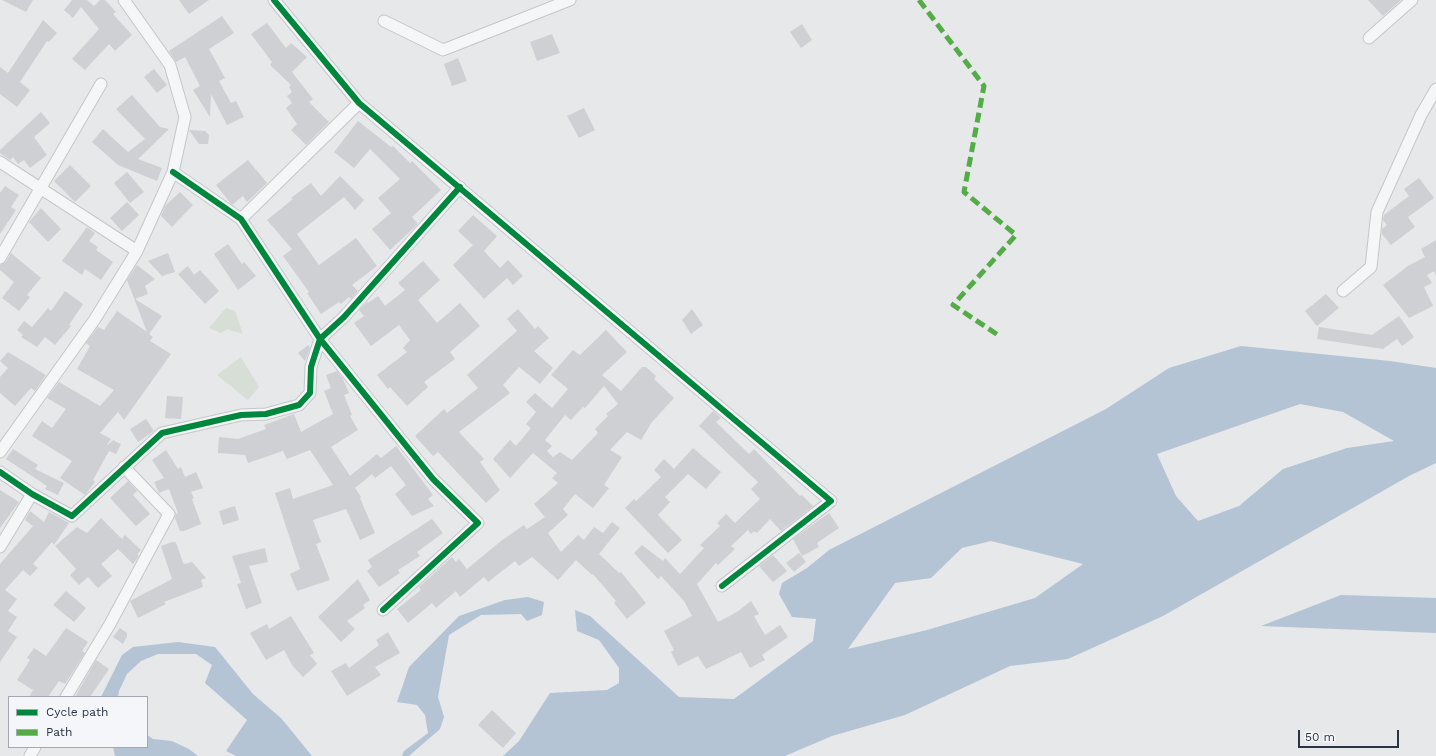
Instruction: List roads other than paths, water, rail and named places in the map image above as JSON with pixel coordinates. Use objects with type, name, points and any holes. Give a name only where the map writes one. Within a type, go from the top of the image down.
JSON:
[{"type":"street","points":[[0,452],[95,318],[137,251],[173,172],[185,117],[170,65],[124,0]]},
{"type":"street","points":[[274,0],[359,103],[831,501],[722,586]]},
{"type":"street","points":[[384,21],[443,50],[570,0]]},
{"type":"street","points":[[1369,38],[1412,0]]},
{"type":"street","points":[[0,258],[101,84]]},
{"type":"street","points":[[1343,291],[1371,267],[1377,212],[1420,115],[1436,89]]},
{"type":"street","points":[[241,219],[359,103]]},
{"type":"street","points":[[0,162],[137,251]]},
{"type":"street","points":[[173,172],[241,219],[320,339],[433,479],[478,523],[383,610]]},
{"type":"street","points":[[0,472],[32,494],[72,516],[162,433],[241,415],[266,414],[300,405],[310,393],[311,367],[320,339],[344,317],[460,187]]},
{"type":"street","points":[[67,696],[110,624],[169,514],[124,467]]},
{"type":"street","points":[[0,546],[32,494]]},
{"type":"water","points":[[1241,346],[1390,361],[1436,368],[1436,463],[1409,476],[1163,616],[1068,659],[1010,666],[905,715],[832,736],[785,756],[503,756],[519,741],[550,693],[607,690],[619,683],[619,668],[599,640],[577,631],[575,610],[590,616],[679,697],[734,699],[813,641],[816,619],[792,617],[779,594],[782,583],[807,568],[829,550],[1106,409],[1169,368]],"holes":[[[1300,404],[1343,412],[1394,441],[1347,448],[1283,469],[1239,506],[1198,521],[1176,496],[1157,454]],[[991,541],[1083,564],[1035,598],[927,630],[848,649],[895,583],[931,578],[962,548]]]},
{"type":"water","points":[[1341,595],[1436,598],[1436,633],[1261,626]]},
{"type":"water","points":[[528,597],[544,602],[542,615],[527,621],[521,614],[481,615],[449,635],[438,697],[444,717],[440,729],[409,756],[402,756],[404,751],[428,733],[425,715],[417,705],[397,702],[409,667],[459,616],[505,600]]},
{"type":"water","points":[[178,642],[215,647],[253,694],[281,718],[312,756],[236,756],[226,751],[247,720],[205,683],[212,665],[196,654],[158,654],[141,661],[127,674],[118,696],[102,696],[122,655],[133,647]]},
{"type":"water","points":[[148,736],[153,739],[172,741],[189,749],[198,756],[115,756],[113,748],[148,748]]}]
